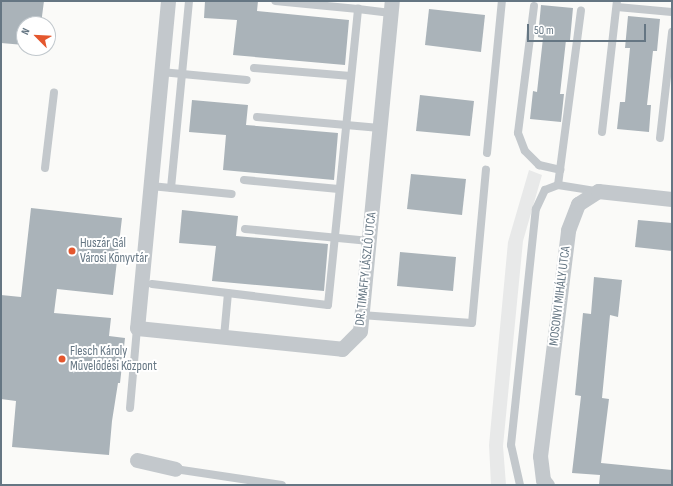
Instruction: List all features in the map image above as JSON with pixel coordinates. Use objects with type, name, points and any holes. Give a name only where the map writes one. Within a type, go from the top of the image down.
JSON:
[{"type":"street","points":[[137,328],[168,1]]},
{"type":"street","name":"DR. TIMAFFY LÁSZLÓ UTCA","points":[[137,328],[342,350],[360,331],[392,7]]},
{"type":"street","points":[[598,191],[672,198]]},
{"type":"street","name":"MOSONYI MIHÁLY UTCA","points":[[547,485],[543,480],[540,456],[568,230],[578,204],[598,191]]},
{"type":"street","points":[[137,460],[175,469]]},
{"type":"lane","points":[[170,188],[190,1]]},
{"type":"lane","points":[[275,1],[358,9],[392,7]]},
{"type":"lane","points":[[488,153],[502,1]]},
{"type":"lane","points":[[602,132],[617,4],[672,12]]},
{"type":"lane","points":[[534,6],[518,133],[525,151],[539,165],[560,170]]},
{"type":"lane","points":[[152,284],[328,305],[358,9]]},
{"type":"lane","points":[[558,185],[581,11]]},
{"type":"lane","points":[[660,138],[672,32]]},
{"type":"lane","points":[[254,68],[351,76]]},
{"type":"lane","points":[[162,72],[247,80]]},
{"type":"lane","points":[[45,168],[54,93]]},
{"type":"lane","points":[[257,117],[380,128]]},
{"type":"lane","points":[[361,315],[472,324],[486,170]]},
{"type":"lane","points":[[244,180],[339,189]]},
{"type":"lane","points":[[520,485],[511,445],[536,208],[545,190],[558,185],[598,191]]},
{"type":"lane","points":[[151,186],[232,194]]},
{"type":"lane","points":[[245,229],[369,241]]},
{"type":"lane","points":[[224,338],[228,293]]},
{"type":"lane","points":[[130,408],[137,328]]},
{"type":"lane","points":[[175,469],[228,481],[282,485]]},
{"type":"shaded area","points":[[529,170],[542,175],[523,241],[503,446],[506,485],[491,485],[489,445],[508,242]]},
{"type":"building","points":[[1,1],[44,1],[42,16],[16,16],[16,44],[1,43]]},
{"type":"building","points":[[205,1],[258,1],[257,11],[349,20],[345,65],[233,55],[237,20],[204,18]]},
{"type":"building","points":[[541,5],[573,8],[570,40],[566,40],[560,94],[564,94],[561,122],[530,119],[533,91],[537,92],[543,38],[538,37]]},
{"type":"building","points":[[429,9],[485,15],[481,52],[425,45]]},
{"type":"building","points":[[628,16],[660,19],[657,51],[653,51],[647,105],[651,105],[649,132],[617,129],[620,102],[625,102],[630,48],[625,48]]},
{"type":"building","points":[[420,95],[474,101],[470,136],[416,131]]},
{"type":"building","points":[[192,100],[248,105],[246,125],[338,133],[334,180],[223,170],[226,135],[189,132]]},
{"type":"building","points":[[411,174],[466,179],[462,215],[407,209]]},
{"type":"building","points":[[31,208],[122,218],[113,295],[57,289],[54,313],[111,318],[109,336],[125,338],[120,383],[118,383],[112,421],[109,455],[12,447],[16,401],[1,399],[1,295],[21,297]]},
{"type":"building","points":[[182,210],[238,216],[236,236],[328,244],[324,291],[212,281],[216,246],[179,243]]},
{"type":"building","points":[[638,220],[672,223],[672,251],[635,247]]},
{"type":"building","points":[[400,252],[456,257],[453,291],[397,286]]},
{"type":"building","points":[[594,277],[622,280],[618,317],[610,315],[602,398],[609,399],[601,463],[672,470],[672,485],[599,485],[600,475],[572,473],[581,396],[575,395],[583,313],[591,314]]},
{"type":"place","name":"Huszár Gál Városi Könyvtár","points":[[72,251]]},
{"type":"place","name":"Flesch Károly Művelődési Központ","points":[[62,359]]}]
